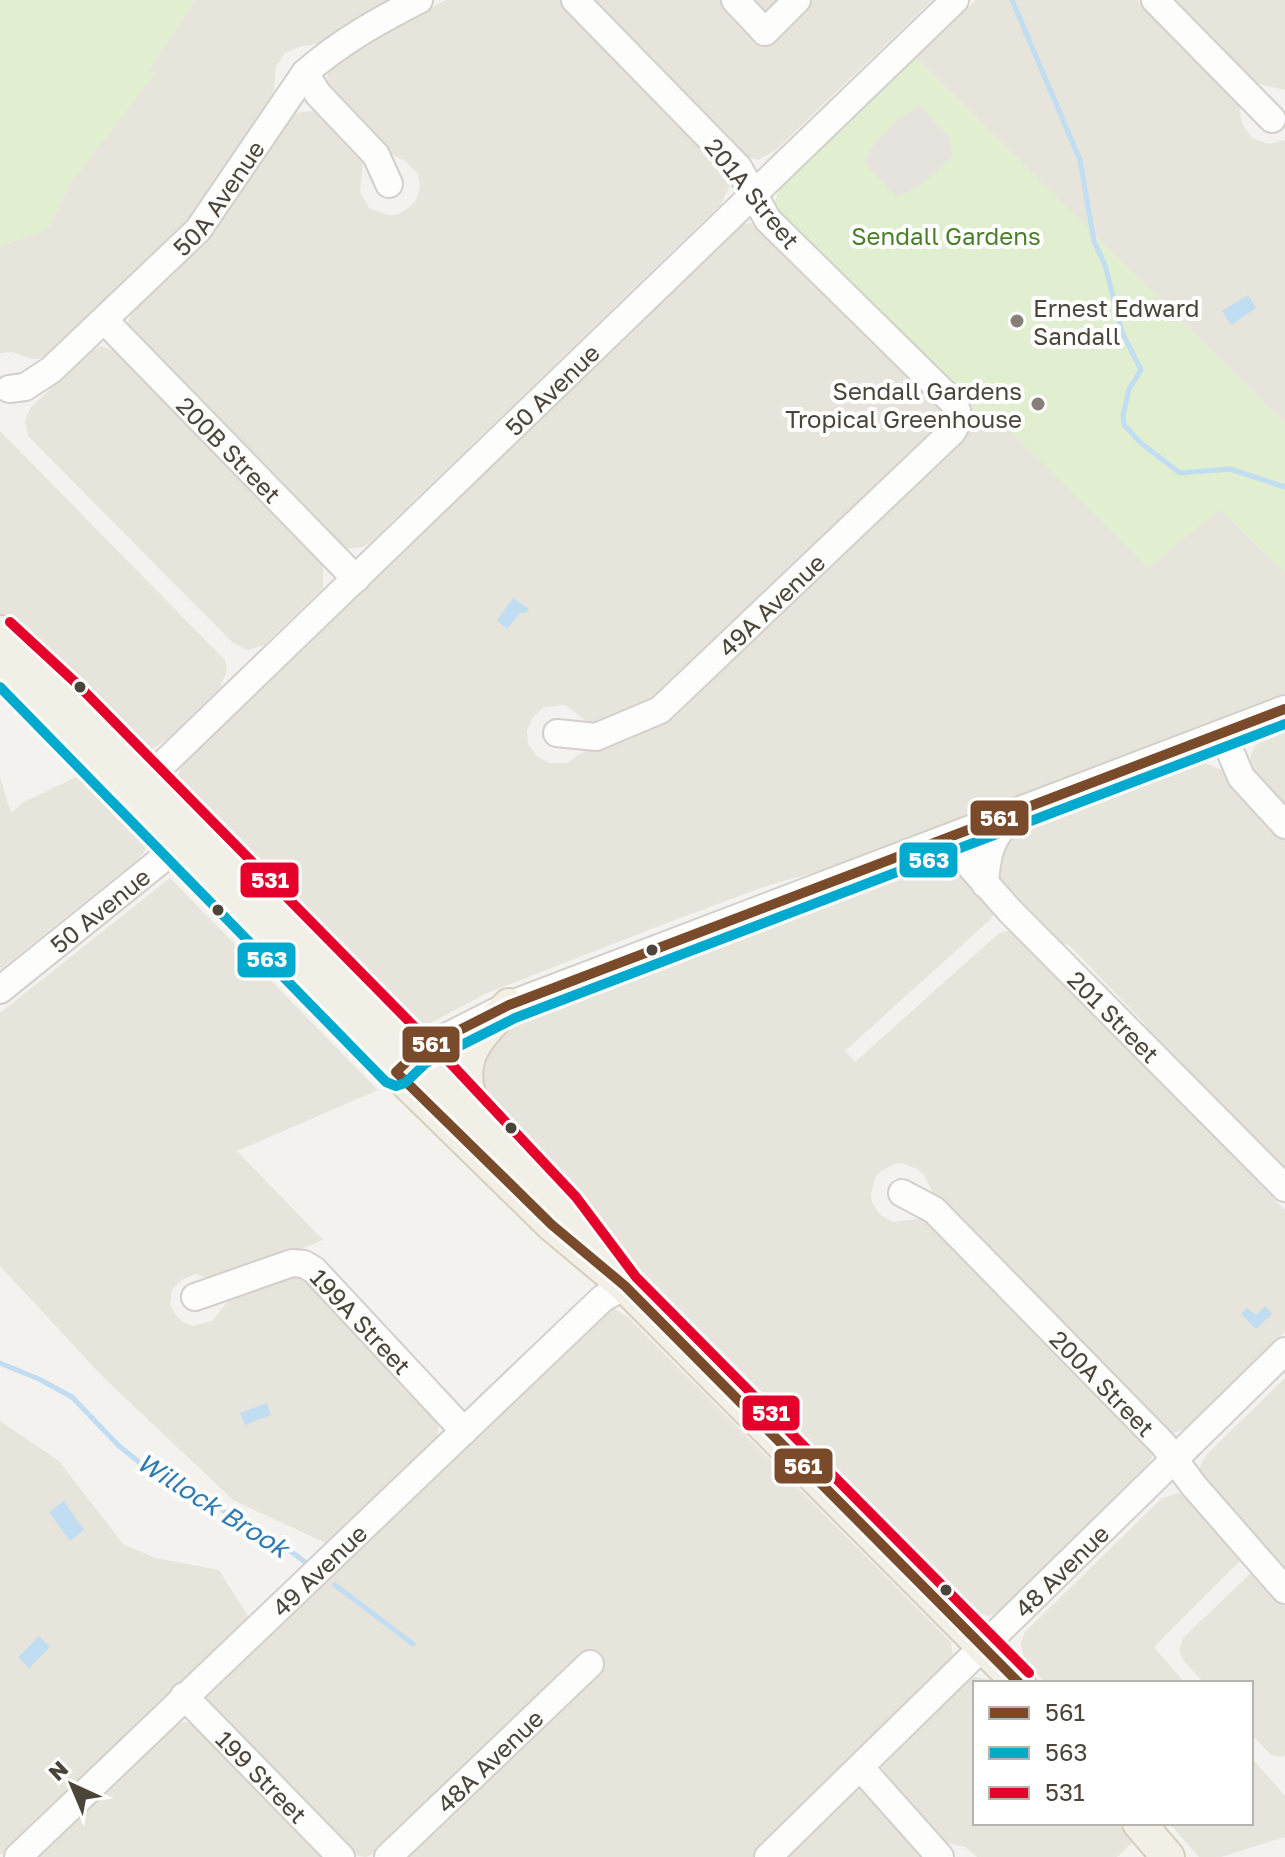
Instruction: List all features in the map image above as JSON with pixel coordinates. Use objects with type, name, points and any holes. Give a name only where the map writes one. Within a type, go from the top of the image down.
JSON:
[{"type":"main road","points":[[0,632],[200,828],[552,1225],[625,1286],[1017,1681]]},
{"type":"main road","points":[[10,678],[55,707],[113,764],[128,774],[147,776]]},
{"type":"main road","points":[[10,678],[175,849],[407,1062],[473,1107],[566,1207],[625,1286]]},
{"type":"main road","points":[[473,1107],[465,1087],[466,1064],[478,1037],[509,1005]]},
{"type":"main road","points":[[1141,1825],[1168,1857]]},
{"type":"street","name":"50A Avenue","points":[[9,389],[25,387],[39,380],[198,230],[305,73],[329,52],[369,26],[419,0]]},
{"type":"street","name":"201A Street","points":[[575,0],[738,167],[768,220],[952,401],[959,421]]},
{"type":"street","points":[[735,0],[765,32],[797,0]]},
{"type":"street","points":[[1155,0],[1272,119]]},
{"type":"street","name":"50 Avenue","points":[[147,776],[168,760],[754,194],[943,4]]},
{"type":"street","points":[[305,73],[318,94],[376,155],[389,184]]},
{"type":"street","name":"200B Street","points":[[104,320],[356,579]]},
{"type":"street","name":"49A Avenue","points":[[557,733],[596,737],[660,710],[676,698],[952,432],[959,421]]},
{"type":"street","points":[[407,1062],[509,1005],[1285,709]]},
{"type":"street","points":[[1223,734],[1241,777],[1285,825]]},
{"type":"street","points":[[985,884],[987,854],[999,830],[1016,812]]},
{"type":"street","name":"50 Avenue","points":[[0,990],[200,828]]},
{"type":"street","name":"201 Street","points":[[954,836],[960,851],[985,884],[1285,1188]]},
{"type":"street","name":"200A Street","points":[[902,1193],[934,1210],[1152,1433],[1285,1590]]},
{"type":"street","name":"199A Street","points":[[195,1297],[292,1263],[304,1264],[314,1270],[464,1431]]},
{"type":"street","name":"49 Avenue","points":[[18,1857],[603,1298],[625,1286]]},
{"type":"street","name":"48 Avenue","points":[[768,1857],[1285,1351]]},
{"type":"street","name":"48A Avenue","points":[[388,1857],[590,1664]]},
{"type":"street","name":"199 Street","points":[[184,1696],[341,1857]]},
{"type":"street","points":[[861,1768],[940,1857]]},
{"type":"shaded area","points":[[195,0],[395,0],[360,17],[318,44],[301,46],[285,53],[276,67],[273,99],[196,213],[182,230],[46,358],[32,359],[13,352],[0,353],[0,246],[48,229],[68,187],[154,74],[148,71]]},
{"type":"shaded area","points":[[446,0],[562,0],[722,167],[730,186],[721,204],[372,541],[363,547],[344,549],[130,330],[128,322],[133,310],[296,113],[313,111],[324,118],[359,154],[363,162],[360,192],[369,208],[389,215],[399,214],[415,202],[420,183],[417,173],[405,161],[391,154],[333,94],[327,79],[336,61],[373,37]]},
{"type":"shaded area","points":[[587,0],[932,0],[776,150],[758,160],[743,156]]},
{"type":"shaded area","points":[[976,0],[1137,0],[1233,95],[1242,123],[1252,138],[1269,144],[1285,140],[1285,423],[916,58]]},
{"type":"shaded area","points":[[1170,0],[1285,0],[1285,90],[1254,83]]},
{"type":"shaded area","points":[[920,105],[949,138],[952,157],[918,187],[897,197],[865,163],[874,144],[898,120]]},
{"type":"shaded area","points":[[747,223],[759,224],[946,412],[944,420],[665,695],[595,724],[565,705],[544,707],[533,717],[527,730],[528,744],[537,756],[549,763],[567,763],[580,754],[663,719],[969,423],[991,412],[1148,567],[1220,509],[1285,572],[1285,696],[860,860],[769,885],[651,929],[485,994],[431,1023],[412,1024],[181,792],[180,769],[190,756]]},
{"type":"shaded area","points":[[101,346],[114,351],[323,565],[323,588],[264,645],[248,650],[233,643],[28,436],[25,420],[31,407],[88,353]]},
{"type":"shaded area","points":[[0,431],[225,660],[227,669],[221,687],[167,739],[151,750],[141,750],[0,619]]},
{"type":"shaded area","points":[[1285,731],[1285,808],[1254,776],[1249,765],[1257,744]]},
{"type":"shaded area","points":[[1205,763],[1224,771],[1238,793],[1285,841],[1285,1169],[1174,1055],[1152,1038],[1146,1025],[1069,945],[1061,943],[995,873],[1013,827],[1109,788],[1135,788]]},
{"type":"shaded area","points":[[88,771],[146,838],[145,851],[0,970],[0,777],[11,813],[24,802]]},
{"type":"shaded area","points":[[931,858],[946,861],[952,866],[989,904],[992,918],[845,1051],[855,1062],[999,933],[1013,930],[1285,1210],[1285,1332],[1184,1430],[1172,1433],[1167,1432],[935,1197],[924,1175],[902,1163],[894,1164],[875,1178],[872,1202],[880,1215],[893,1222],[930,1221],[1152,1451],[1146,1468],[1002,1608],[987,1616],[978,1611],[615,1245],[484,1103],[469,1076],[498,1032],[544,1011],[903,875]]},
{"type":"shaded area","points":[[170,878],[378,1090],[237,1151],[323,1240],[243,1273],[211,1280],[196,1274],[183,1279],[172,1289],[170,1304],[183,1322],[193,1326],[212,1321],[228,1301],[289,1278],[303,1277],[440,1420],[436,1442],[330,1545],[233,1500],[103,1377],[0,1266],[0,1013]]},
{"type":"shaded area","points":[[614,1308],[628,1317],[951,1642],[953,1658],[757,1857],[405,1857],[379,1851],[366,1857],[353,1855],[207,1704],[205,1692],[608,1309]]},
{"type":"shaded area","points":[[1285,1378],[1285,1575],[1210,1490],[1200,1466],[1207,1454]]},
{"type":"shaded area","points":[[0,1421],[59,1461],[123,1544],[155,1558],[219,1570],[251,1621],[11,1851],[4,1854],[0,1854]]},
{"type":"shaded area","points":[[1178,1493],[1189,1498],[1242,1559],[1154,1647],[1183,1681],[1043,1681],[1023,1656],[1021,1643],[1025,1632],[1162,1498]]},
{"type":"shaded area","points":[[1251,1573],[1256,1574],[1285,1607],[1285,1755],[1271,1755],[1253,1736],[1253,1681],[1202,1681],[1179,1651],[1183,1638]]},
{"type":"shaded area","points":[[974,1677],[990,1681],[973,1681],[973,1825],[1120,1825],[1134,1841],[1117,1857],[977,1857],[965,1847],[943,1842],[888,1783],[881,1763]]},
{"type":"shaded area","points":[[192,1723],[322,1857],[36,1857],[176,1724]]},
{"type":"shaded area","points":[[1253,1759],[1285,1796],[1285,1837],[1221,1857],[1199,1857],[1171,1825],[1253,1825]]},
{"type":"shaded area","points":[[856,1786],[872,1799],[923,1857],[782,1857]]},
{"type":"green space","points":[[0,0],[195,0],[149,70],[154,75],[68,187],[48,229],[0,246]]},
{"type":"green space","name":"Sendall Gardens","points":[[916,58],[1285,423],[1285,572],[1220,509],[1148,568],[991,412],[969,423],[775,209],[780,187]]},
{"type":"water","points":[[1248,295],[1256,308],[1231,325],[1222,311]]},
{"type":"water","points":[[513,598],[529,609],[520,613],[507,629],[497,620]]},
{"type":"water","points":[[1265,1306],[1272,1314],[1256,1329],[1241,1314],[1247,1308],[1256,1315]]},
{"type":"water","points":[[267,1403],[271,1415],[245,1425],[240,1413]]},
{"type":"water","points":[[64,1501],[84,1530],[70,1541],[49,1512]]},
{"type":"water","points":[[39,1636],[50,1647],[29,1668],[18,1657]]},
{"type":"waterway","points":[[1012,0],[1080,160],[1094,241],[1105,265],[1122,332],[1141,370],[1129,389],[1124,425],[1142,444],[1180,473],[1230,469],[1285,487]]},
{"type":"waterway","name":"Willock Brook","points":[[0,1363],[72,1397],[119,1446],[149,1470],[214,1502],[240,1526],[285,1547],[309,1565]]},
{"type":"waterway","name":"Willock Brook","points":[[335,1585],[413,1644]]},
{"type":"transit line","name":"531","points":[[10,622],[76,683],[455,1068],[576,1197],[636,1277],[1029,1673]]},
{"type":"transit line","name":"563","points":[[0,687],[386,1082],[396,1086],[405,1083],[426,1063],[515,1018],[1285,724]]},
{"type":"transit line","name":"561","points":[[1017,1681],[625,1286],[552,1225],[396,1072],[418,1051],[509,1005],[1285,709]]},
{"type":"place","name":"Ernest Edward Sandall","points":[[1017,321]]},
{"type":"place","name":"Sendall Gardens Tropical Greenhouse","points":[[1038,404]]}]
